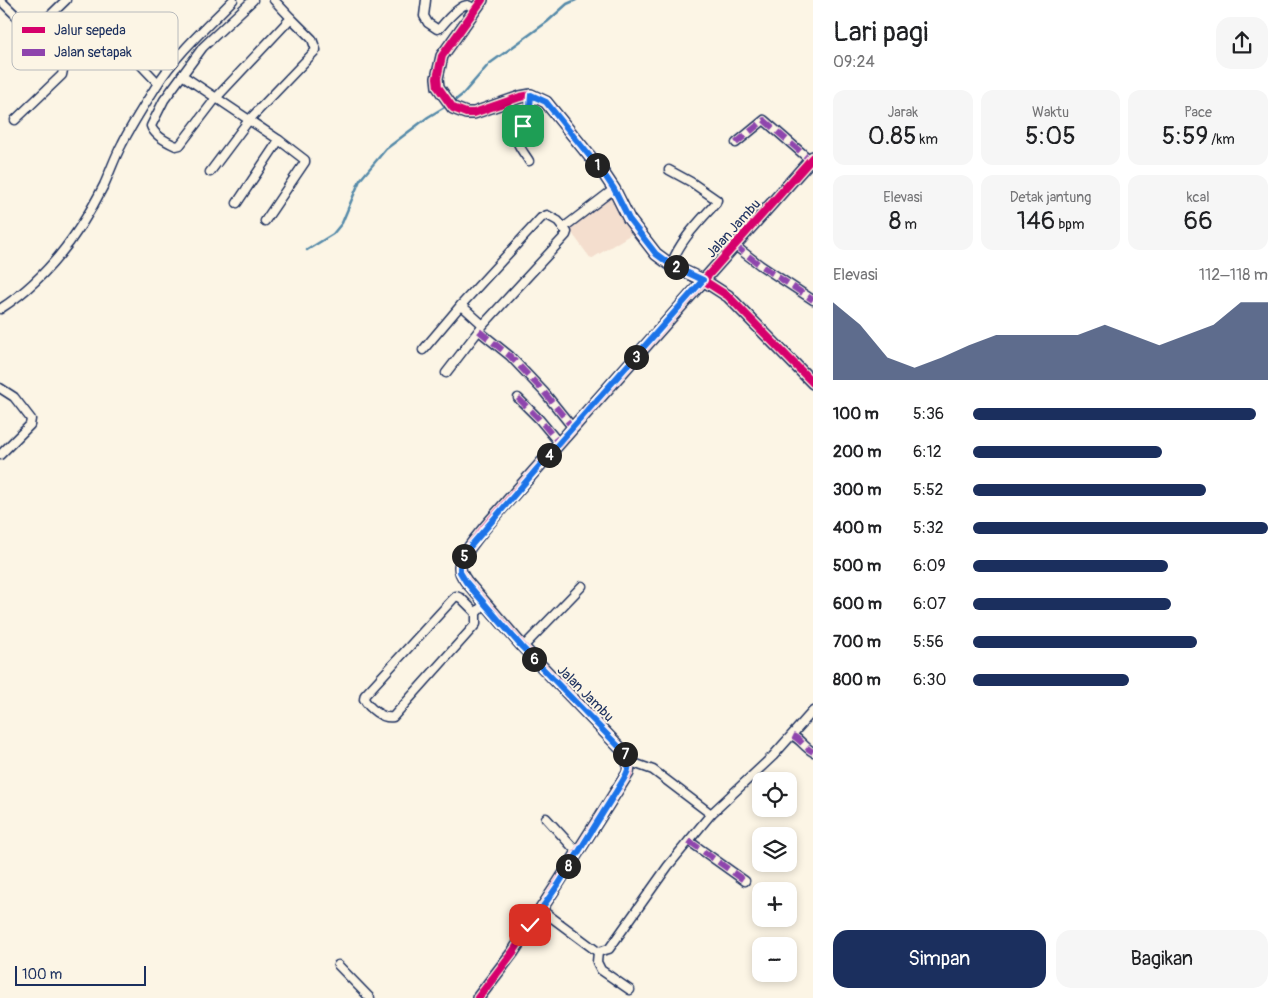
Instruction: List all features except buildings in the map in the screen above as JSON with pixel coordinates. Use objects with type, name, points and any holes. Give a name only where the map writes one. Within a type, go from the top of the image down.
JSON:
[{"type":"street","points":[[0,0],[12,12]]},
{"type":"street","points":[[54,12],[66,0]]},
{"type":"street","points":[[178,58],[190,43],[233,0]]},
{"type":"street","points":[[253,0],[203,47],[164,100],[151,126],[152,131],[170,143],[176,146],[180,145],[216,98],[291,18]]},
{"type":"street","points":[[210,172],[249,120],[316,50],[312,39],[274,0]]},
{"type":"street","points":[[426,0],[424,16],[428,23],[437,29],[465,5],[475,9]]},
{"type":"street","points":[[482,0],[442,56],[437,78],[438,87],[450,104],[466,113],[474,113],[531,95],[546,102],[614,189],[623,210],[656,254],[671,265],[703,280],[728,296],[813,383]]},
{"type":"street","points":[[15,120],[62,75],[63,70]]},
{"type":"street","points":[[146,70],[158,83]]},
{"type":"street","points":[[0,309],[34,284],[58,259],[83,225],[104,185],[122,144],[158,83],[168,70]]},
{"type":"street","points":[[182,75],[304,158],[305,161],[265,220]]},
{"type":"street","points":[[529,162],[516,135],[529,118],[531,95]]},
{"type":"street","points":[[736,143],[764,120],[812,159]]},
{"type":"street","points":[[238,203],[280,140]]},
{"type":"street","name":"Jalan Jambu","points":[[628,761],[624,752],[615,742],[522,647],[461,574],[460,566],[463,558],[486,528],[559,443],[812,159]]},
{"type":"street","points":[[670,170],[716,200],[716,203],[684,239],[675,253],[671,265]]},
{"type":"street","points":[[564,228],[614,189]]},
{"type":"street","points":[[423,350],[461,305],[545,215],[553,217],[564,228],[567,232],[564,239],[481,328],[446,374]]},
{"type":"street","points":[[734,245],[760,265],[813,300]]},
{"type":"street","points":[[461,305],[544,392],[572,428]]},
{"type":"street","points":[[0,388],[14,397],[31,419],[30,425],[0,455]]},
{"type":"street","points":[[518,398],[539,418],[559,443]]},
{"type":"street","points":[[522,647],[582,586]]},
{"type":"street","points":[[476,612],[461,598],[456,596],[452,599],[365,695],[366,703],[384,717],[393,717],[476,624],[476,612],[485,603]]},
{"type":"street","points":[[598,952],[609,949],[668,866],[711,814],[793,736],[813,711]]},
{"type":"street","points":[[793,736],[799,739],[805,748],[813,752]]},
{"type":"street","points":[[628,761],[653,770],[711,814]]},
{"type":"street","points":[[478,998],[513,952],[628,773],[630,765],[628,761]]},
{"type":"street","points":[[546,818],[577,852]]},
{"type":"street","points":[[689,841],[745,881]]},
{"type":"street","points":[[540,911],[547,914],[598,952]]},
{"type":"street","points":[[598,952],[597,962],[601,970],[630,990]]},
{"type":"street","points":[[338,965],[370,998]]},
{"type":"shaded area","points":[[611,198],[619,214],[633,233],[591,259],[569,229]]},
{"type":"waterway","points":[[453,102],[462,95],[489,64],[547,22],[567,4],[576,0]]},
{"type":"waterway","points":[[307,250],[333,234],[342,223],[360,180],[386,149],[428,117],[448,105]]},
{"type":"marked path","points":[[736,143],[764,120],[810,160]]},
{"type":"marked path","points":[[734,245],[760,265],[813,300]]},
{"type":"marked path","points":[[479,331],[510,356],[544,392],[573,428]]},
{"type":"marked path","points":[[518,398],[559,443]]},
{"type":"marked path","points":[[793,736],[813,752]]},
{"type":"marked path","points":[[689,841],[745,881]]},
{"type":"cycle path","points":[[482,0],[442,56],[437,78],[438,87],[453,108],[466,113],[474,113],[531,95],[546,102],[604,174],[629,219],[656,254],[671,265],[703,280],[728,296],[813,383]]},
{"type":"cycle path","points":[[478,998],[513,952],[557,885],[628,773],[629,765],[624,752],[523,647],[466,581],[460,567],[462,560],[472,543],[495,516],[813,157]]},
{"type":"route","points":[[523,126],[529,118],[531,95],[546,102],[604,174],[614,189],[623,210],[656,254],[671,265],[703,280],[507,502],[469,548],[460,566],[460,572],[466,582],[522,647],[624,752],[630,765],[628,773],[558,885],[530,925]]}]
